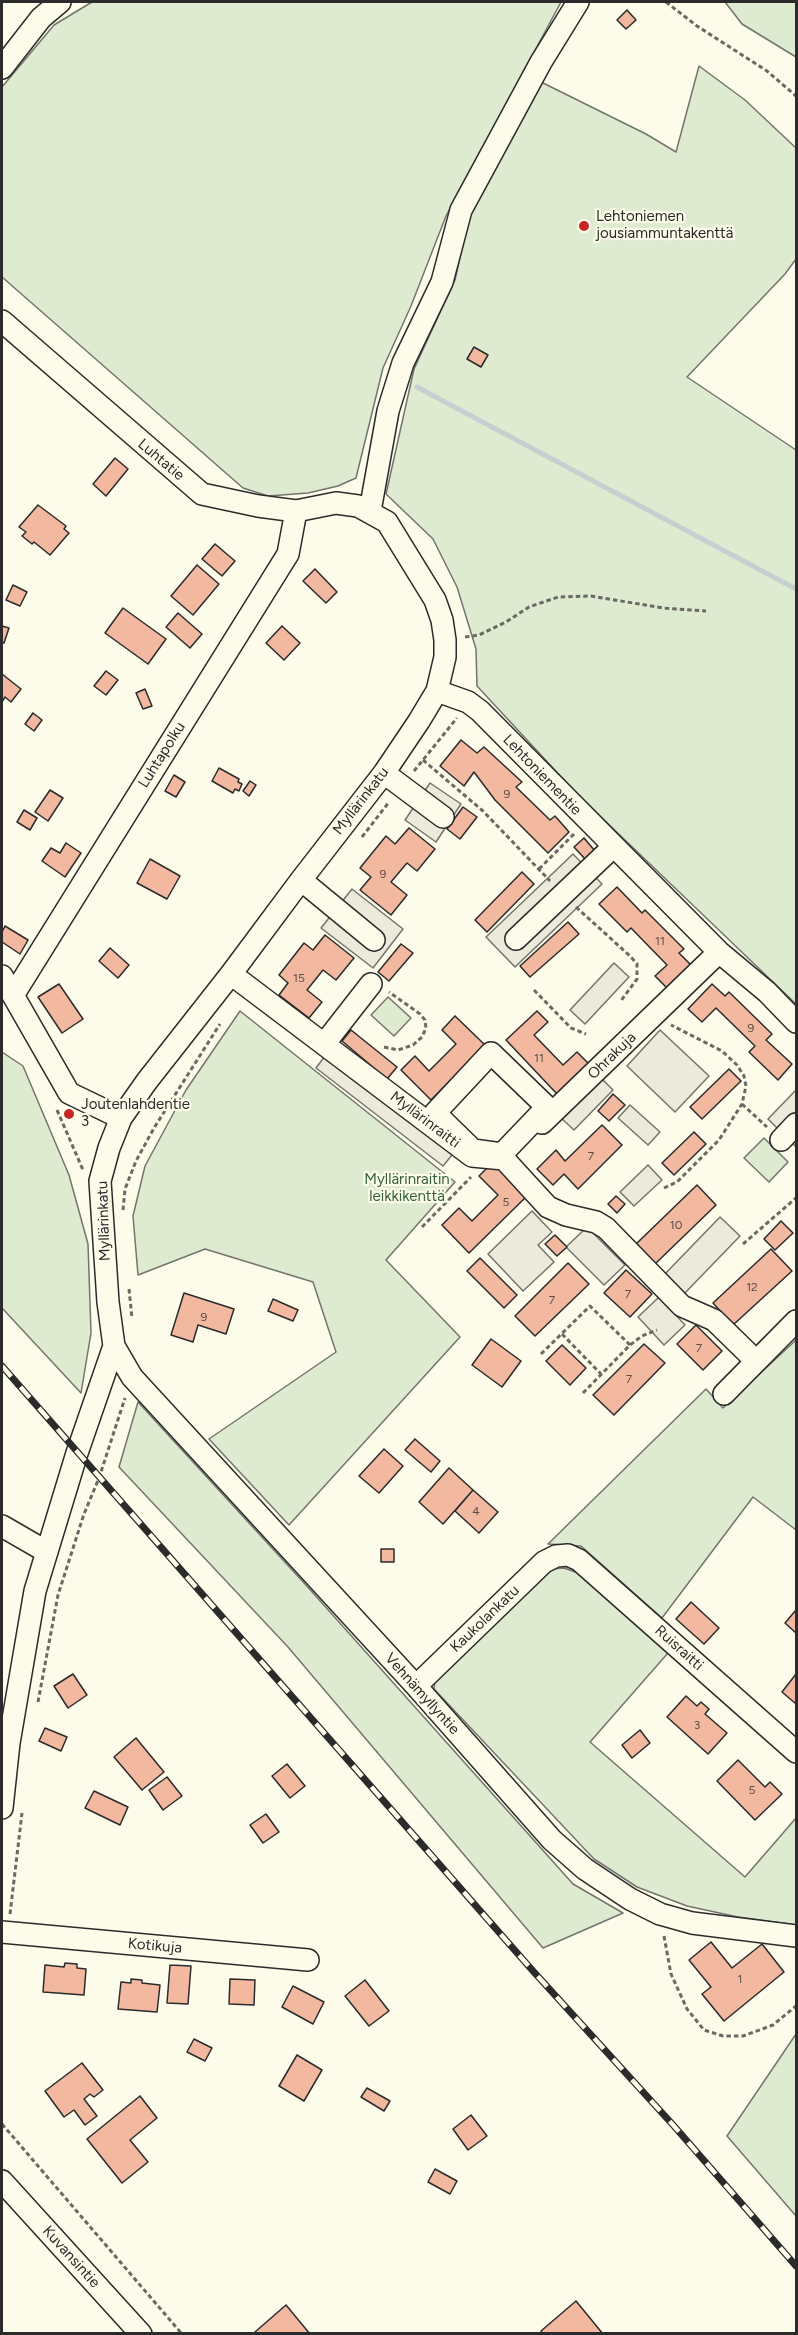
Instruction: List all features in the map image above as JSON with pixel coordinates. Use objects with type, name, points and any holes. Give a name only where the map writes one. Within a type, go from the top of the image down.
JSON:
[{"type":"street","points":[[2,68],[41,18],[60,2]]},
{"type":"street","points":[[437,691],[445,657],[445,640],[442,620],[435,600],[387,522],[364,508],[388,411],[403,363],[442,282],[461,210],[541,62],[578,2]]},
{"type":"street","name":"Luhtatie","points":[[2,321],[202,494],[258,506],[296,511],[336,503],[364,508]]},
{"type":"street","name":"Luhtapolku","points":[[14,994],[288,554],[296,511]]},
{"type":"street","name":"Lehtoniementie","points":[[437,691],[468,702],[480,711],[719,952],[767,992],[796,1022]]},
{"type":"street","name":"Myllärinkatu","points":[[2,1808],[5,1741],[35,1591],[77,1454],[114,1346],[108,1302],[100,1181],[109,1148],[121,1118],[147,1081],[384,773],[437,691]]},
{"type":"street","points":[[384,773],[443,817]]},
{"type":"street","points":[[516,939],[613,847]]},
{"type":"street","points":[[301,880],[374,940]]},
{"type":"street","name":"Ohrakuja","points":[[498,1158],[653,1016],[719,952]]},
{"type":"street","name":"Myllärinraitti","points":[[231,974],[472,1156],[498,1158]]},
{"type":"street","points":[[2,976],[69,1093],[121,1118]]},
{"type":"street","points":[[325,1043],[371,984]]},
{"type":"street","points":[[491,1053],[547,1107],[502,1154],[473,1150],[435,1113],[491,1053]]},
{"type":"street","points":[[781,1140],[796,1124]]},
{"type":"street","points":[[498,1158],[548,1207],[566,1215],[596,1221],[606,1228],[682,1306],[714,1320],[756,1361]]},
{"type":"street","points":[[724,1394],[796,1321]]},
{"type":"street","name":"Vehnämyllyntie","points":[[114,1346],[132,1377],[416,1686],[552,1840],[585,1869],[630,1899],[660,1914],[692,1923],[796,1936]]},
{"type":"street","points":[[2,1526],[47,1552]]},
{"type":"street","name":"Ruisraitti","points":[[556,1556],[568,1555],[579,1560],[796,1752]]},
{"type":"street","name":"Kaukolankatu","points":[[416,1686],[544,1562],[556,1556]]},
{"type":"street","name":"Kotikuja","points":[[5,1932],[308,1960]]},
{"type":"street","name":"Kuvansintie","points":[[2,2181],[141,2334]]},
{"type":"path","points":[[666,2],[697,26],[767,71],[796,96]]},
{"type":"path","points":[[445,640],[479,635],[506,622],[529,607],[558,597],[591,596],[663,608],[706,611]]},
{"type":"path","points":[[359,840],[468,702]]},
{"type":"path","points":[[423,760],[483,811],[562,895],[637,964],[637,979],[620,1002]]},
{"type":"path","points":[[539,869],[587,820]]},
{"type":"path","points":[[371,984],[396,996],[425,1020],[426,1029],[422,1037],[413,1045],[398,1050],[384,1047]]},
{"type":"path","points":[[534,990],[571,1028],[586,1034]]},
{"type":"path","points":[[653,1016],[722,1051],[737,1065],[744,1076],[746,1086],[742,1104],[719,1140],[677,1182],[664,1188]]},
{"type":"path","points":[[123,1210],[125,1189],[141,1152],[225,1017]]},
{"type":"path","points":[[422,1227],[498,1158]]},
{"type":"path","points":[[743,1244],[796,1198]]},
{"type":"path","points":[[128,1280],[132,1320]]},
{"type":"path","points":[[541,1354],[590,1306],[630,1345]]},
{"type":"path","points":[[583,1393],[630,1345],[642,1336],[657,1330]]},
{"type":"path","points":[[562,1334],[601,1374]]},
{"type":"path","points":[[37,1707],[58,1595],[132,1377]]},
{"type":"path","points":[[5,1932],[23,1808]]},
{"type":"path","points":[[660,1914],[671,1974],[687,2009],[704,2030],[723,2036],[743,2036],[773,2025],[796,2006]]},
{"type":"path","points":[[2,2124],[182,2334]]},
{"type":"green space","points":[[92,2],[561,2],[446,216],[411,306],[383,368],[356,478],[338,486],[308,493],[268,496],[243,488],[2,277],[2,87],[54,25]]},
{"type":"green space","points":[[725,2],[796,2],[796,57],[742,24]]},
{"type":"green space","points":[[699,66],[745,100],[796,148],[796,259],[785,274],[687,377],[796,450],[796,1004],[578,795],[477,686],[476,649],[457,587],[433,539],[386,494],[414,369],[455,280],[471,208],[541,82],[646,134],[676,152]]},
{"type":"green space","points":[[388,997],[411,1018],[394,1036],[371,1015]]},
{"type":"green space","name":"Myllärinraitin leikkikenttä","points":[[240,1011],[455,1182],[386,1260],[460,1337],[289,1525],[209,1439],[336,1352],[313,1282],[205,1249],[138,1275],[133,1216],[145,1166],[186,1090]]},
{"type":"green space","points":[[2,1052],[23,1066],[69,1175],[88,1244],[91,1333],[81,1393],[2,1308]]},
{"type":"green space","points":[[764,1138],[788,1162],[769,1182],[744,1158]]},
{"type":"green space","points":[[796,1340],[796,1530],[753,1497],[662,1618],[581,1546],[548,1544],[706,1389],[723,1408]]},
{"type":"green space","points":[[138,1402],[305,1584],[573,1884],[623,1913],[543,1948],[288,1647],[119,1467]]},
{"type":"green space","points":[[564,1568],[578,1573],[668,1653],[590,1742],[745,1877],[796,1818],[796,1925],[738,1917],[687,1906],[637,1887],[594,1859],[434,1689],[435,1679],[550,1569]]},
{"type":"green space","points":[[796,2034],[796,2216],[727,2136]]},
{"type":"shaded area","points":[[430,783],[461,804],[436,842],[405,820]]},
{"type":"shaded area","points":[[573,854],[602,884],[515,967],[486,937]]},
{"type":"shaded area","points":[[352,889],[403,929],[373,968],[321,928]]},
{"type":"shaded area","points":[[614,963],[629,977],[585,1024],[570,1010]]},
{"type":"shaded area","points":[[660,1030],[709,1076],[675,1112],[627,1066]]},
{"type":"shaded area","points":[[328,1052],[456,1150],[443,1166],[316,1068]]},
{"type":"shaded area","points":[[599,1076],[613,1090],[574,1130],[560,1117]]},
{"type":"shaded area","points":[[795,1091],[796,1093],[796,1147],[768,1119]]},
{"type":"shaded area","points":[[630,1105],[660,1132],[648,1145],[618,1118]]},
{"type":"shaded area","points":[[648,1165],[662,1180],[634,1206],[620,1192]]},
{"type":"shaded area","points":[[532,1211],[552,1232],[538,1245],[554,1262],[523,1291],[488,1254]]},
{"type":"shaded area","points":[[720,1217],[740,1236],[683,1295],[663,1276]]},
{"type":"shaded area","points":[[587,1227],[625,1265],[604,1285],[566,1247]]},
{"type":"shaded area","points":[[659,1297],[685,1325],[664,1345],[638,1317]]},
{"type":"building","points":[[627,10],[636,20],[626,29],[617,20]]},
{"type":"building","points":[[474,347],[488,355],[481,367],[467,359]]},
{"type":"building","points":[[115,458],[128,469],[106,496],[93,484]]},
{"type":"building","points":[[38,505],[66,526],[64,529],[69,533],[50,555],[22,536],[26,532],[19,527]]},
{"type":"building","points":[[215,544],[235,561],[222,576],[202,559]]},
{"type":"building","points":[[197,565],[219,584],[193,615],[171,596]]},
{"type":"building","points":[[315,569],[337,592],[326,603],[303,581]]},
{"type":"building","points":[[13,585],[27,592],[20,606],[6,600]]},
{"type":"building","points":[[123,608],[166,639],[148,664],[105,633]]},
{"type":"building","points":[[178,613],[202,634],[190,648],[166,627]]},
{"type":"building","points":[[2,626],[9,628],[4,643],[2,642]]},
{"type":"building","points":[[282,626],[300,643],[284,660],[266,643]]},
{"type":"building","points":[[106,671],[118,680],[106,695],[94,686]]},
{"type":"building","points":[[2,674],[21,689],[11,702],[5,697],[2,702]]},
{"type":"building","points":[[145,689],[152,706],[143,709],[136,693]]},
{"type":"building","points":[[33,713],[42,720],[34,731],[25,724]]},
{"type":"building","points":[[461,740],[477,753],[484,747],[522,782],[516,787],[550,820],[555,816],[569,832],[548,853],[495,800],[474,772],[464,786],[440,766]]},
{"type":"building","points":[[219,768],[239,779],[238,782],[242,784],[239,791],[235,789],[233,793],[212,781]]},
{"type":"building","points":[[174,775],[185,782],[176,797],[165,791]]},
{"type":"building","points":[[250,781],[256,785],[249,796],[243,791]]},
{"type":"building","points":[[50,790],[63,798],[48,821],[35,812]]},
{"type":"building","points":[[463,807],[477,817],[460,839],[447,829]]},
{"type":"building","points":[[24,810],[37,818],[30,830],[17,822]]},
{"type":"building","points":[[409,828],[435,849],[417,871],[407,863],[391,882],[407,895],[391,915],[360,890],[371,877],[360,868],[386,836],[395,844]]},
{"type":"building","points":[[584,838],[595,851],[585,859],[574,847]]},
{"type":"building","points":[[66,843],[81,853],[65,877],[42,861],[51,848],[60,853]]},
{"type":"building","points":[[150,859],[180,876],[167,899],[137,883]]},
{"type":"building","points":[[522,872],[534,884],[487,932],[475,920]]},
{"type":"building","points":[[617,887],[642,913],[645,910],[684,949],[679,953],[692,966],[669,990],[655,976],[667,965],[631,928],[627,932],[599,904]]},
{"type":"building","points":[[568,922],[579,934],[530,977],[520,966]]},
{"type":"building","points":[[5,926],[28,940],[20,954],[2,942],[2,932]]},
{"type":"building","points":[[325,935],[354,958],[336,980],[323,970],[307,990],[322,1002],[309,1018],[279,995],[288,983],[279,975],[304,943],[313,950]]},
{"type":"building","points":[[401,944],[413,953],[389,981],[378,972]]},
{"type":"building","points":[[110,948],[129,965],[118,978],[99,961]]},
{"type":"building","points":[[59,984],[83,1019],[62,1033],[38,997]]},
{"type":"building","points":[[712,984],[725,996],[729,992],[772,1034],[766,1040],[792,1064],[778,1080],[749,1052],[755,1046],[716,1008],[702,1022],[688,1009]]},
{"type":"building","points":[[537,1011],[548,1022],[534,1035],[563,1065],[577,1052],[589,1064],[557,1094],[506,1040]]},
{"type":"building","points":[[455,1016],[485,1045],[431,1100],[401,1070],[415,1056],[429,1071],[456,1044],[442,1030]]},
{"type":"building","points":[[351,1030],[397,1067],[387,1079],[342,1041]]},
{"type":"building","points":[[729,1069],[741,1081],[702,1119],[690,1107]]},
{"type":"building","points":[[613,1094],[625,1105],[609,1121],[598,1111]]},
{"type":"building","points":[[602,1125],[622,1145],[578,1189],[564,1174],[553,1185],[537,1169],[556,1150],[565,1161]]},
{"type":"building","points":[[694,1132],[706,1144],[674,1175],[662,1163]]},
{"type":"building","points":[[494,1161],[527,1196],[469,1253],[442,1225],[459,1208],[472,1221],[498,1195],[479,1176]]},
{"type":"building","points":[[697,1185],[716,1205],[655,1264],[635,1245]]},
{"type":"building","points":[[616,1196],[625,1204],[617,1213],[608,1204]]},
{"type":"building","points":[[781,1221],[793,1233],[775,1250],[764,1239]]},
{"type":"building","points":[[555,1235],[567,1247],[557,1256],[545,1244]]},
{"type":"building","points":[[771,1249],[792,1271],[733,1325],[713,1303]]},
{"type":"building","points":[[480,1258],[517,1295],[504,1308],[467,1271]]},
{"type":"building","points":[[568,1263],[589,1284],[535,1336],[515,1316]]},
{"type":"building","points":[[626,1270],[652,1294],[630,1317],[604,1293]]},
{"type":"building","points":[[184,1293],[234,1309],[226,1334],[198,1325],[193,1342],[171,1335]]},
{"type":"building","points":[[273,1299],[298,1310],[293,1321],[268,1311]]},
{"type":"building","points":[[696,1325],[722,1351],[703,1370],[677,1344]]},
{"type":"building","points":[[491,1339],[521,1361],[502,1387],[472,1365]]},
{"type":"building","points":[[644,1344],[665,1363],[614,1415],[593,1395]]},
{"type":"building","points":[[562,1345],[586,1368],[570,1385],[546,1361]]},
{"type":"building","points":[[415,1439],[440,1461],[431,1472],[405,1450]]},
{"type":"building","points":[[384,1449],[403,1466],[379,1493],[359,1476]]},
{"type":"building","points":[[449,1468],[473,1490],[443,1524],[419,1502]]},
{"type":"building","points":[[473,1490],[498,1512],[479,1533],[455,1511]]},
{"type":"building","points":[[381,1549],[394,1549],[394,1562],[381,1562]]},
{"type":"building","points":[[691,1602],[719,1628],[704,1644],[676,1619]]},
{"type":"building","points":[[796,1610],[796,1633],[785,1623]]},
{"type":"building","points":[[73,1674],[87,1695],[68,1708],[54,1686]]},
{"type":"building","points":[[796,1674],[796,1704],[782,1692]]},
{"type":"building","points":[[686,1696],[697,1706],[701,1702],[709,1709],[705,1714],[727,1733],[708,1754],[667,1717]]},
{"type":"building","points":[[45,1728],[67,1737],[61,1751],[39,1741]]},
{"type":"building","points":[[640,1730],[650,1743],[632,1758],[622,1745]]},
{"type":"building","points":[[136,1738],[164,1772],[142,1790],[114,1757]]},
{"type":"building","points":[[738,1760],[765,1787],[770,1782],[782,1794],[755,1820],[717,1781]]},
{"type":"building","points":[[287,1764],[305,1786],[290,1798],[272,1776]]},
{"type":"building","points":[[167,1777],[182,1796],[163,1810],[149,1790]]},
{"type":"building","points":[[94,1791],[128,1807],[120,1825],[85,1808]]},
{"type":"building","points":[[266,1814],[279,1832],[263,1843],[250,1825]]},
{"type":"building","points":[[711,1942],[732,1968],[762,1944],[784,1972],[724,2021],[702,1994],[711,1987],[689,1960]]},
{"type":"building","points":[[65,1963],[77,1964],[77,1968],[86,1969],[84,1995],[43,1992],[45,1965],[64,1967]]},
{"type":"building","points":[[170,1965],[191,1966],[188,2004],[167,2003]]},
{"type":"building","points":[[131,1979],[160,1985],[157,2012],[118,2009],[121,1982],[131,1983]]},
{"type":"building","points":[[230,1979],[255,1980],[254,2005],[229,2004]]},
{"type":"building","points":[[365,1980],[389,2011],[369,2026],[345,1996]]},
{"type":"building","points":[[293,1986],[324,2002],[313,2024],[282,2007]]},
{"type":"building","points":[[194,2039],[212,2048],[205,2061],[187,2052]]},
{"type":"building","points":[[297,2055],[322,2070],[304,2101],[279,2086]]},
{"type":"building","points":[[82,2063],[103,2090],[94,2097],[90,2094],[84,2099],[97,2116],[85,2125],[74,2110],[64,2117],[45,2091]]},
{"type":"building","points":[[367,2088],[390,2101],[384,2111],[361,2097]]},
{"type":"building","points":[[140,2096],[157,2118],[130,2140],[148,2162],[122,2183],[87,2139]]},
{"type":"building","points":[[471,2115],[487,2136],[468,2150],[453,2129]]},
{"type":"building","points":[[435,2169],[457,2181],[450,2194],[428,2182]]},
{"type":"building","points":[[576,2301],[603,2334],[543,2334],[541,2331]]},
{"type":"building","points":[[286,2305],[310,2334],[256,2334],[255,2332]]},
{"type":"waterway","points":[[417,387],[796,589]]},
{"type":"railway","points":[[2,1366],[533,1971],[674,2126],[796,2266]]},
{"type":"place","name":"Lehtoniemen jousiammuntakenttä","points":[[584,226]]},
{"type":"place","name":"Joutenlahdentie 3","points":[[69,1114]]}]
